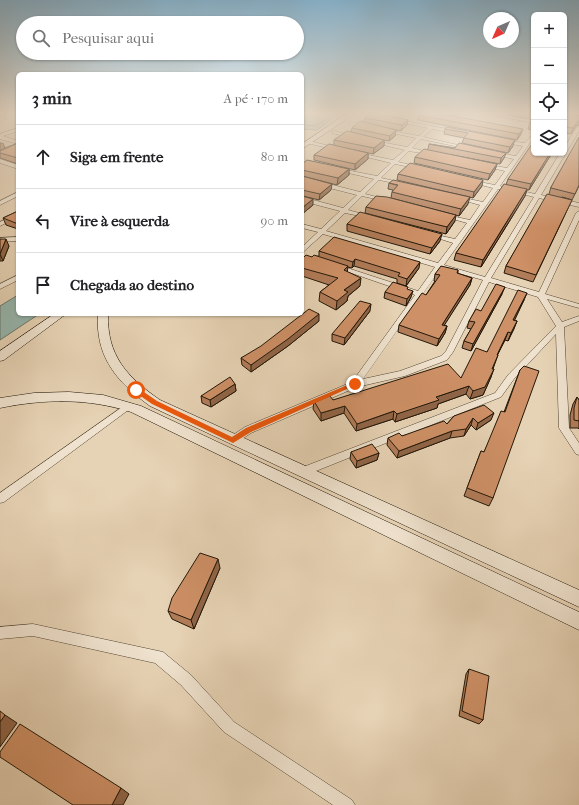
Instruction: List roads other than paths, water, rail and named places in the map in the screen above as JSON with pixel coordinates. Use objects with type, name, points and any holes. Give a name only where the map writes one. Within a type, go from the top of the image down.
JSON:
[{"type":"street","points":[[349,152],[423,170]]},
{"type":"street","points":[[304,249],[405,152]]},
{"type":"street","points":[[421,152],[439,155]]},
{"type":"street","points":[[487,152],[518,158]]},
{"type":"street","points":[[355,384],[522,152]]},
{"type":"street","points":[[233,440],[248,430],[355,384],[402,374],[444,358],[449,352],[487,279],[562,156]]},
{"type":"street","points":[[0,161],[16,166]]},
{"type":"street","points":[[478,164],[509,170]]},
{"type":"street","points":[[332,168],[408,186]]},
{"type":"street","points":[[304,180],[390,202]]},
{"type":"street","points":[[467,180],[579,205]]},
{"type":"street","points":[[0,203],[16,195]]},
{"type":"street","points":[[447,195],[485,204]]},
{"type":"street","points":[[304,200],[374,219]]},
{"type":"street","points":[[541,295],[579,212]]},
{"type":"street","points":[[435,213],[472,222]]},
{"type":"street","points":[[0,224],[16,216]]},
{"type":"street","points":[[304,227],[579,306]]},
{"type":"street","points":[[420,231],[458,242]]},
{"type":"street","points":[[0,240],[16,239]]},
{"type":"street","points":[[330,265],[420,294]]},
{"type":"street","points":[[0,287],[16,278]]},
{"type":"street","points":[[541,295],[560,326],[564,428],[579,451]]},
{"type":"street","points":[[0,357],[58,316]]},
{"type":"street","points":[[104,316],[102,325],[105,345],[112,362],[121,375],[136,390],[155,403],[579,599]]},
{"type":"street","points":[[302,472],[498,395],[511,377],[560,326],[579,318]]},
{"type":"street","points":[[0,347],[19,343]]},
{"type":"street","points":[[0,403],[43,396],[91,398],[128,406],[579,621]]},
{"type":"street","points":[[0,500],[128,406]]},
{"type":"street","points":[[0,633],[32,630],[158,657],[186,680],[228,727],[347,805]]},
{"type":"water","points":[[16,296],[16,316],[36,316],[0,340],[0,306]]}]
